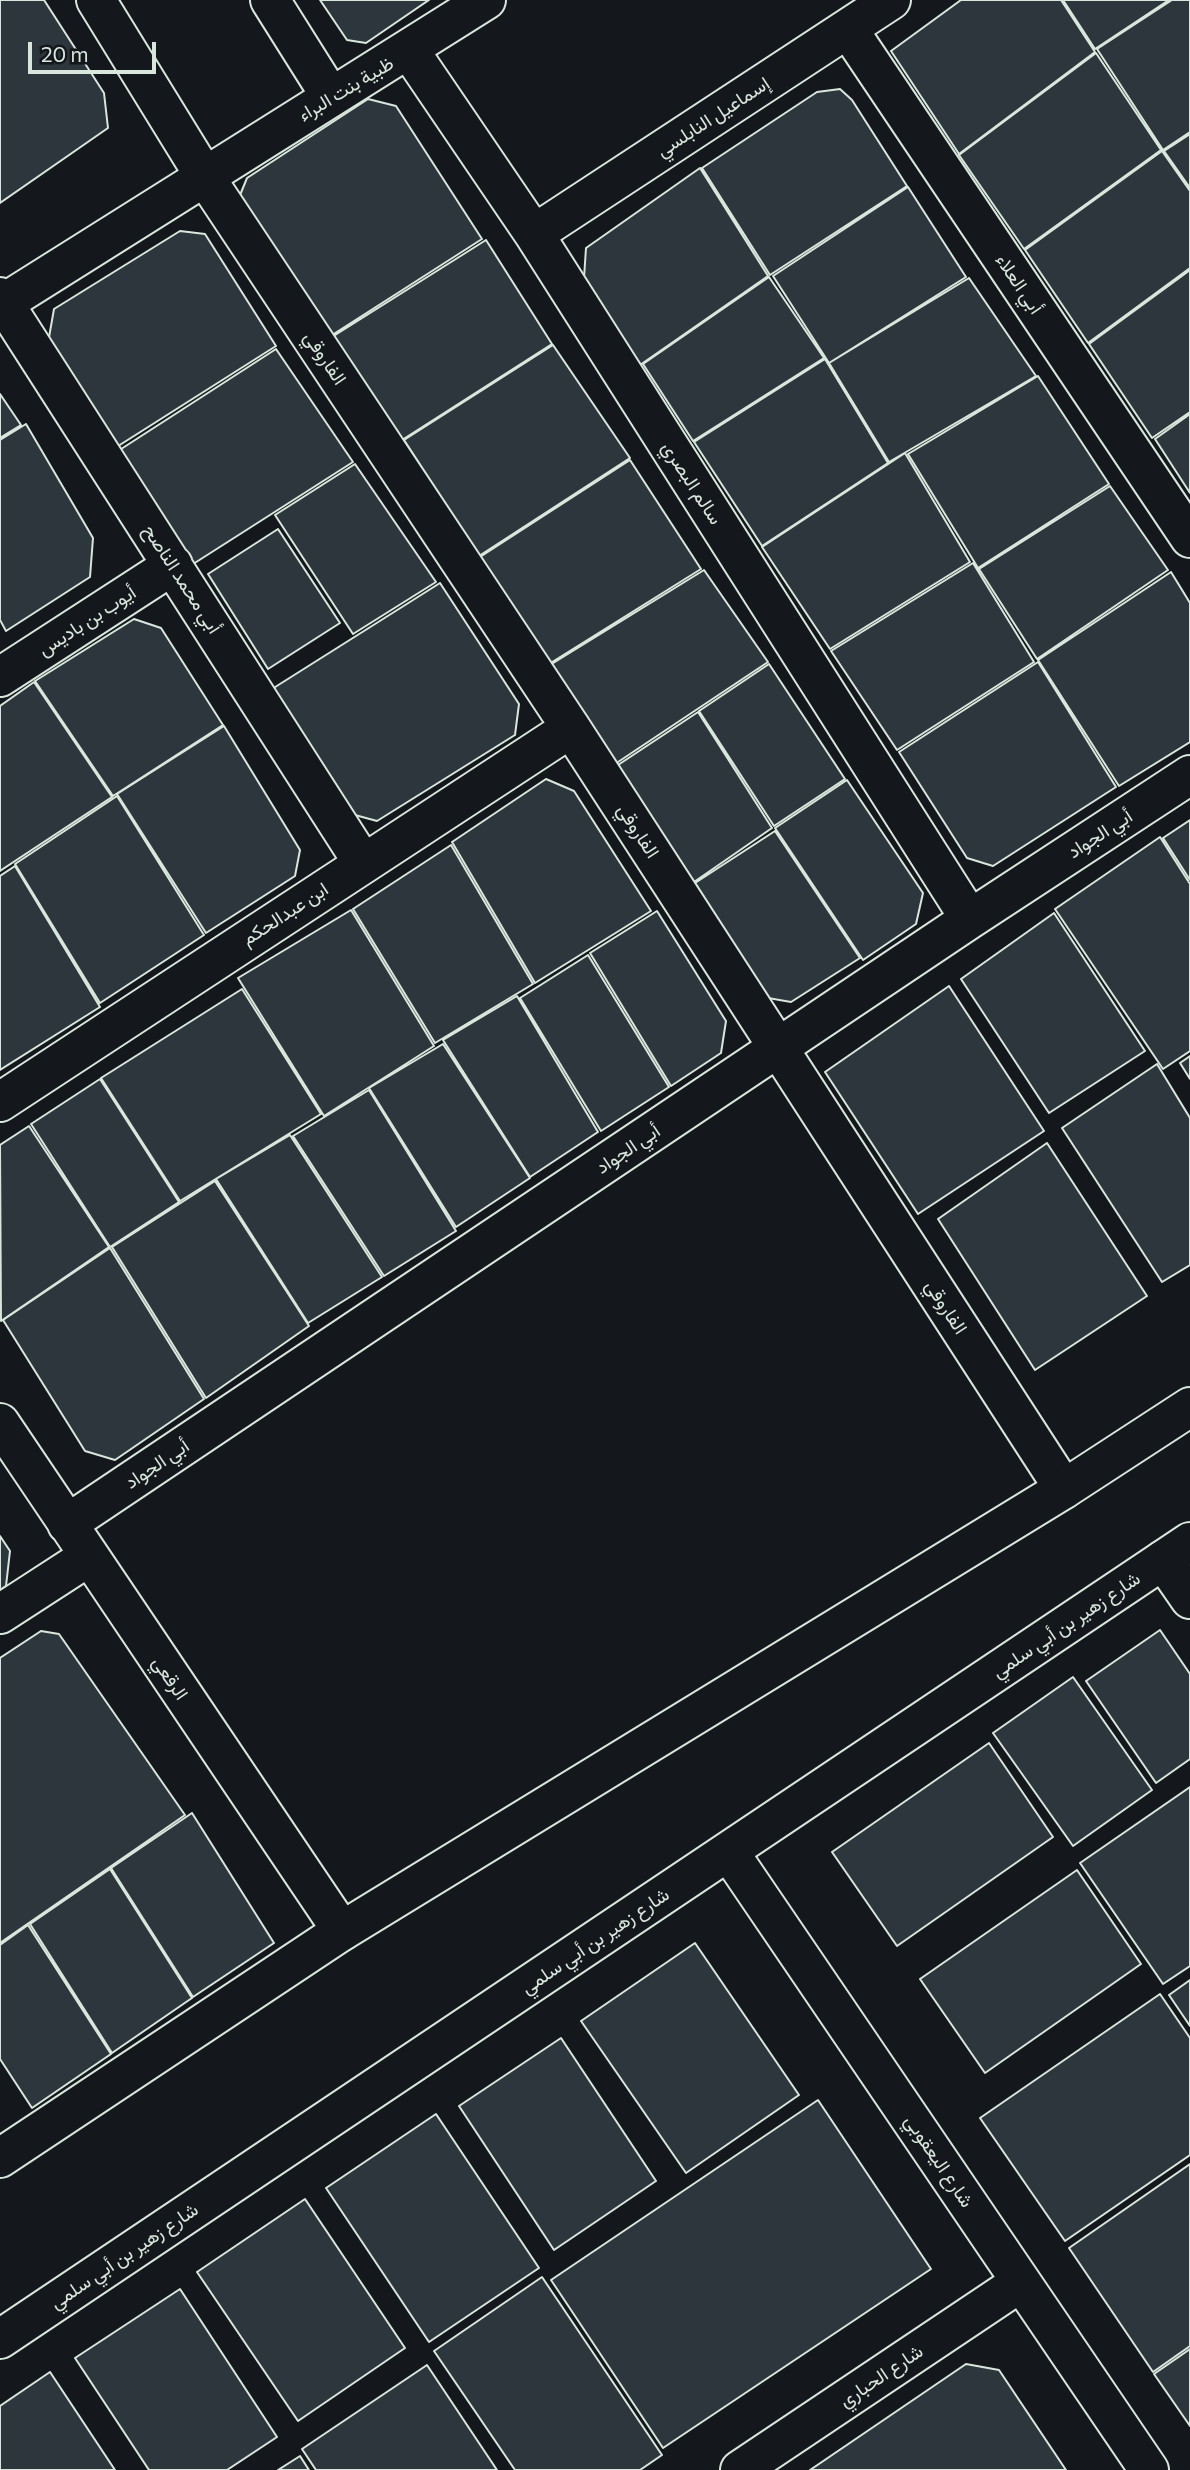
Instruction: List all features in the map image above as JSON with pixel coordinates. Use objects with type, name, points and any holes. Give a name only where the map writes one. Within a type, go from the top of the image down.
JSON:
[{"type":"street","name":"الفاروقي","points":[[96,0],[205,177],[571,728],[1064,1489]]},
{"type":"street","points":[[270,0],[331,97]]},
{"type":"street","name":"ظبية بنت البراء","points":[[2,300],[205,177],[486,0]]},
{"type":"street","name":"إسماعيل النابلسي","points":[[534,234],[891,0]]},
{"type":"street","name":"أبي العلاء","points":[[848,29],[1190,538]]},
{"type":"street","name":"سالم البصري","points":[[409,50],[534,234],[970,919]]},
{"type":"street","name":"أبي محمد الناصح","points":[[2,300],[363,863]]},
{"type":"street","name":"أيوب بن باديس","points":[[0,677],[173,565]]},
{"type":"street","name":"ابن عبدالحكم","points":[[0,1102],[571,728]]},
{"type":"street","name":"أبي الجواد","points":[[67,1524],[970,919],[1190,775]]},
{"type":"street","points":[[0,2158],[342,1930],[1064,1489],[1190,1407]]},
{"type":"street","name":"الرقعي","points":[[0,1423],[342,1930]]},
{"type":"street","points":[[1176,1551],[1190,1599]]},
{"type":"street","name":"شارع زهير بن أبي سلمي","points":[[0,2339],[1176,1551]]},
{"type":"street","points":[[0,1614],[88,1557]]},
{"type":"street","name":"شارع اليعقوبي","points":[[729,1852],[1149,2470]]},
{"type":"street","name":"شارع الحباري","points":[[740,2470],[1021,2283]]},
{"type":"building","points":[[0,0],[44,0],[104,93],[108,128],[0,203]]},
{"type":"building","points":[[320,0],[429,0],[366,43],[347,40]]},
{"type":"building","points":[[961,0],[1061,0],[1095,52],[959,154],[891,51]]},
{"type":"building","points":[[1063,0],[1169,0],[1095,49]]},
{"type":"building","points":[[1172,0],[1190,0],[1190,132],[1163,150],[1097,49]]},
{"type":"building","points":[[1096,53],[1161,150],[1024,249],[959,155]]},
{"type":"building","points":[[840,89],[852,100],[907,186],[770,275],[702,168],[817,92]]},
{"type":"building","points":[[368,99],[396,106],[482,239],[329,337],[238,200],[247,178]]},
{"type":"building","points":[[1190,134],[1190,188],[1164,151]]},
{"type":"building","points":[[1162,151],[1190,191],[1190,268],[1088,343],[1025,250]]},
{"type":"building","points":[[700,168],[768,276],[640,365],[584,278],[586,248]]},
{"type":"building","points":[[908,187],[966,277],[829,363],[773,276]]},
{"type":"building","points":[[180,231],[205,234],[276,346],[115,448],[48,343],[54,309]]},
{"type":"building","points":[[486,240],[552,344],[402,440],[332,337]]},
{"type":"building","points":[[1190,270],[1190,412],[1152,438],[1089,344]]},
{"type":"building","points":[[769,277],[824,358],[693,441],[643,364]]},
{"type":"building","points":[[969,278],[1036,376],[889,462],[829,363]]},
{"type":"building","points":[[553,345],[630,458],[479,556],[404,440]]},
{"type":"building","points":[[276,349],[353,462],[190,566],[118,451]]},
{"type":"building","points":[[825,359],[888,463],[762,546],[694,442]]},
{"type":"building","points":[[1038,376],[1109,484],[978,568],[908,454]]},
{"type":"building","points":[[0,394],[21,425],[0,438]]},
{"type":"building","points":[[1190,414],[1190,493],[1155,439]]},
{"type":"building","points":[[26,424],[93,538],[90,577],[6,631],[0,620],[0,440]]},
{"type":"building","points":[[905,453],[970,562],[830,649],[762,547]]},
{"type":"building","points":[[630,460],[701,569],[549,664],[480,557]]},
{"type":"building","points":[[355,464],[436,582],[353,634],[275,515]]},
{"type":"building","points":[[1110,486],[1168,570],[1037,659],[979,569]]},
{"type":"building","points":[[278,529],[340,623],[268,669],[208,574]]},
{"type":"building","points":[[973,563],[1034,662],[897,750],[831,651]]},
{"type":"building","points":[[704,570],[768,662],[615,764],[550,665]]},
{"type":"building","points":[[1171,572],[1190,603],[1190,742],[1119,786],[1038,660]]},
{"type":"building","points":[[440,583],[519,704],[515,735],[377,821],[355,815],[272,689]]},
{"type":"building","points":[[134,619],[161,628],[223,725],[113,796],[35,681]]},
{"type":"building","points":[[1038,662],[1116,787],[993,866],[967,858],[899,752]]},
{"type":"building","points":[[769,664],[845,779],[774,826],[699,711]]},
{"type":"building","points":[[34,682],[112,797],[0,871],[0,706]]},
{"type":"building","points":[[698,712],[772,828],[694,882],[618,765]]},
{"type":"building","points":[[224,726],[300,850],[295,876],[206,933],[117,794]]},
{"type":"building","points":[[546,779],[574,791],[651,911],[535,983],[452,842]]},
{"type":"building","points":[[847,780],[923,893],[916,924],[863,960],[775,828]]},
{"type":"building","points":[[117,796],[204,935],[100,1003],[15,864]]},
{"type":"building","points":[[1190,820],[1190,880],[1163,838]]},
{"type":"building","points":[[775,831],[860,958],[791,1002],[768,998],[695,883]]},
{"type":"building","points":[[1160,837],[1190,884],[1190,1051],[1163,1069],[1055,909]]},
{"type":"building","points":[[451,845],[533,984],[435,1043],[353,909]]},
{"type":"building","points":[[15,866],[100,1007],[0,1070],[0,876]]},
{"type":"building","points":[[351,910],[434,1046],[324,1116],[238,978]]},
{"type":"building","points":[[657,911],[726,1021],[721,1053],[671,1086],[590,953]]},
{"type":"building","points":[[1054,913],[1145,1051],[1049,1113],[961,979]]},
{"type":"building","points":[[588,955],[669,1087],[601,1131],[520,998]]},
{"type":"building","points":[[949,986],[1044,1131],[918,1214],[825,1072]]},
{"type":"building","points":[[242,989],[321,1114],[180,1201],[101,1078]]},
{"type":"building","points":[[517,996],[598,1132],[530,1177],[443,1040]]},
{"type":"building","points":[[443,1044],[530,1178],[456,1227],[369,1088]]},
{"type":"building","points":[[1190,1056],[1190,1079],[1180,1063]]},
{"type":"building","points":[[1157,1064],[1190,1118],[1190,1265],[1162,1282],[1062,1128]]},
{"type":"building","points":[[100,1079],[179,1202],[110,1247],[31,1124]]},
{"type":"building","points":[[369,1090],[456,1231],[384,1276],[293,1136]]},
{"type":"building","points":[[29,1126],[109,1247],[1,1321],[0,1145]]},
{"type":"building","points":[[290,1135],[382,1277],[308,1323],[216,1179]]},
{"type":"building","points":[[1047,1143],[1147,1296],[1035,1370],[938,1219]]},
{"type":"building","points":[[215,1181],[309,1326],[206,1398],[112,1247]]},
{"type":"building","points":[[110,1248],[204,1399],[115,1460],[85,1451],[3,1320]]},
{"type":"building","points":[[0,1536],[10,1551],[6,1586],[0,1590]]},
{"type":"building","points":[[1160,1630],[1190,1674],[1190,1759],[1156,1783],[1086,1681]]},
{"type":"building","points":[[41,1631],[59,1634],[185,1815],[0,1943],[0,1658]]},
{"type":"building","points":[[1073,1677],[1152,1790],[1073,1846],[993,1733]]},
{"type":"building","points":[[989,1743],[1053,1837],[897,1946],[832,1852]]},
{"type":"building","points":[[1190,1787],[1190,1966],[1163,1984],[1080,1863]]},
{"type":"building","points":[[192,1813],[274,1943],[193,1997],[111,1868]]},
{"type":"building","points":[[110,1869],[192,1998],[112,2053],[30,1924]]},
{"type":"building","points":[[1077,1870],[1141,1964],[985,2073],[920,1979]]},
{"type":"building","points":[[28,1925],[111,2054],[32,2108],[0,2059],[0,1945]]},
{"type":"building","points":[[695,1943],[799,2095],[686,2173],[581,2021]]},
{"type":"building","points":[[1190,1980],[1190,2026],[1169,1995]]},
{"type":"building","points":[[1160,1994],[1190,2038],[1190,2155],[1065,2241],[980,2118]]},
{"type":"building","points":[[561,2038],[656,2181],[554,2250],[459,2106]]},
{"type":"building","points":[[818,2100],[931,2269],[663,2448],[551,2280]]},
{"type":"building","points":[[436,2114],[539,2268],[429,2342],[326,2188]]},
{"type":"building","points":[[1190,2164],[1190,2346],[1153,2372],[1069,2248]]},
{"type":"building","points":[[305,2199],[405,2348],[298,2421],[197,2272]]},
{"type":"building","points":[[542,2277],[662,2455],[640,2470],[515,2470],[434,2351]]},
{"type":"building","points":[[180,2289],[277,2437],[227,2470],[149,2470],[75,2358]]},
{"type":"building","points":[[1190,2349],[1190,2426],[1154,2374]]},
{"type":"building","points":[[966,2364],[999,2370],[1066,2470],[810,2470]]},
{"type":"building","points":[[427,2365],[497,2470],[316,2470],[302,2449]]},
{"type":"building","points":[[50,2372],[115,2470],[0,2470],[0,2406]]},
{"type":"building","points":[[300,2456],[309,2470],[278,2470]]}]
